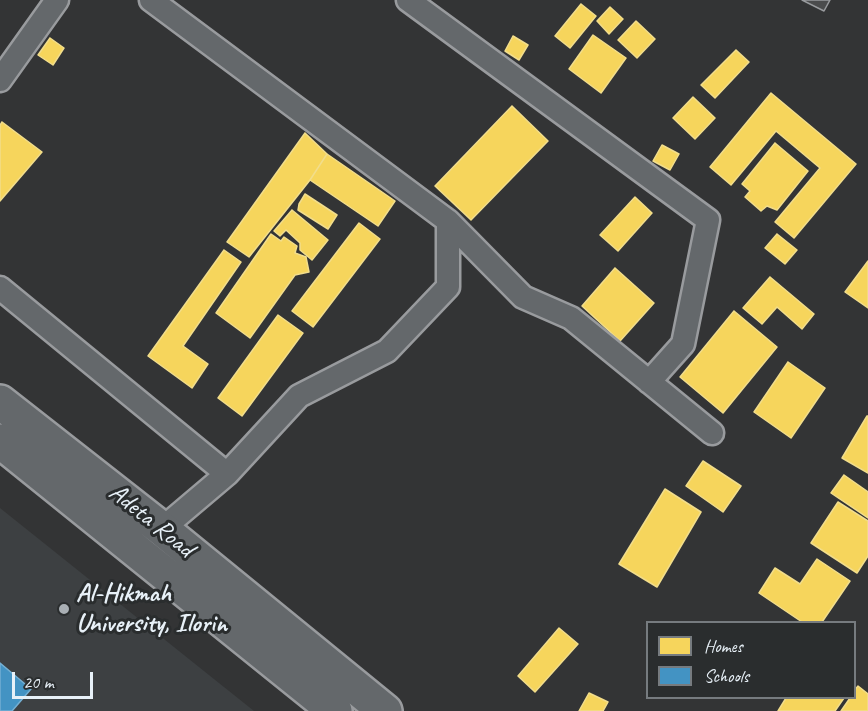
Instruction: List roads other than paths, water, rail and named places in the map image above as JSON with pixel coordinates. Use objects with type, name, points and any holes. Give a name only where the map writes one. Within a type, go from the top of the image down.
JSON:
[{"type":"main road","name":"Adeta Road","points":[[0,402],[162,529],[385,711]]},
{"type":"main road","name":"Adeta Road","points":[[0,441],[335,711]]},
{"type":"street","points":[[0,80],[57,0]]},
{"type":"street","points":[[151,0],[448,221],[523,297],[571,318],[712,433]]},
{"type":"street","points":[[408,0],[708,220],[683,344],[650,382]]},
{"type":"street","points":[[162,529],[227,474],[299,396],[387,351],[448,287],[448,221]]},
{"type":"street","points":[[0,288],[227,474]]},
{"type":"place","name":"Al-Hikmah University, Ilorin","points":[[64,609]]}]
